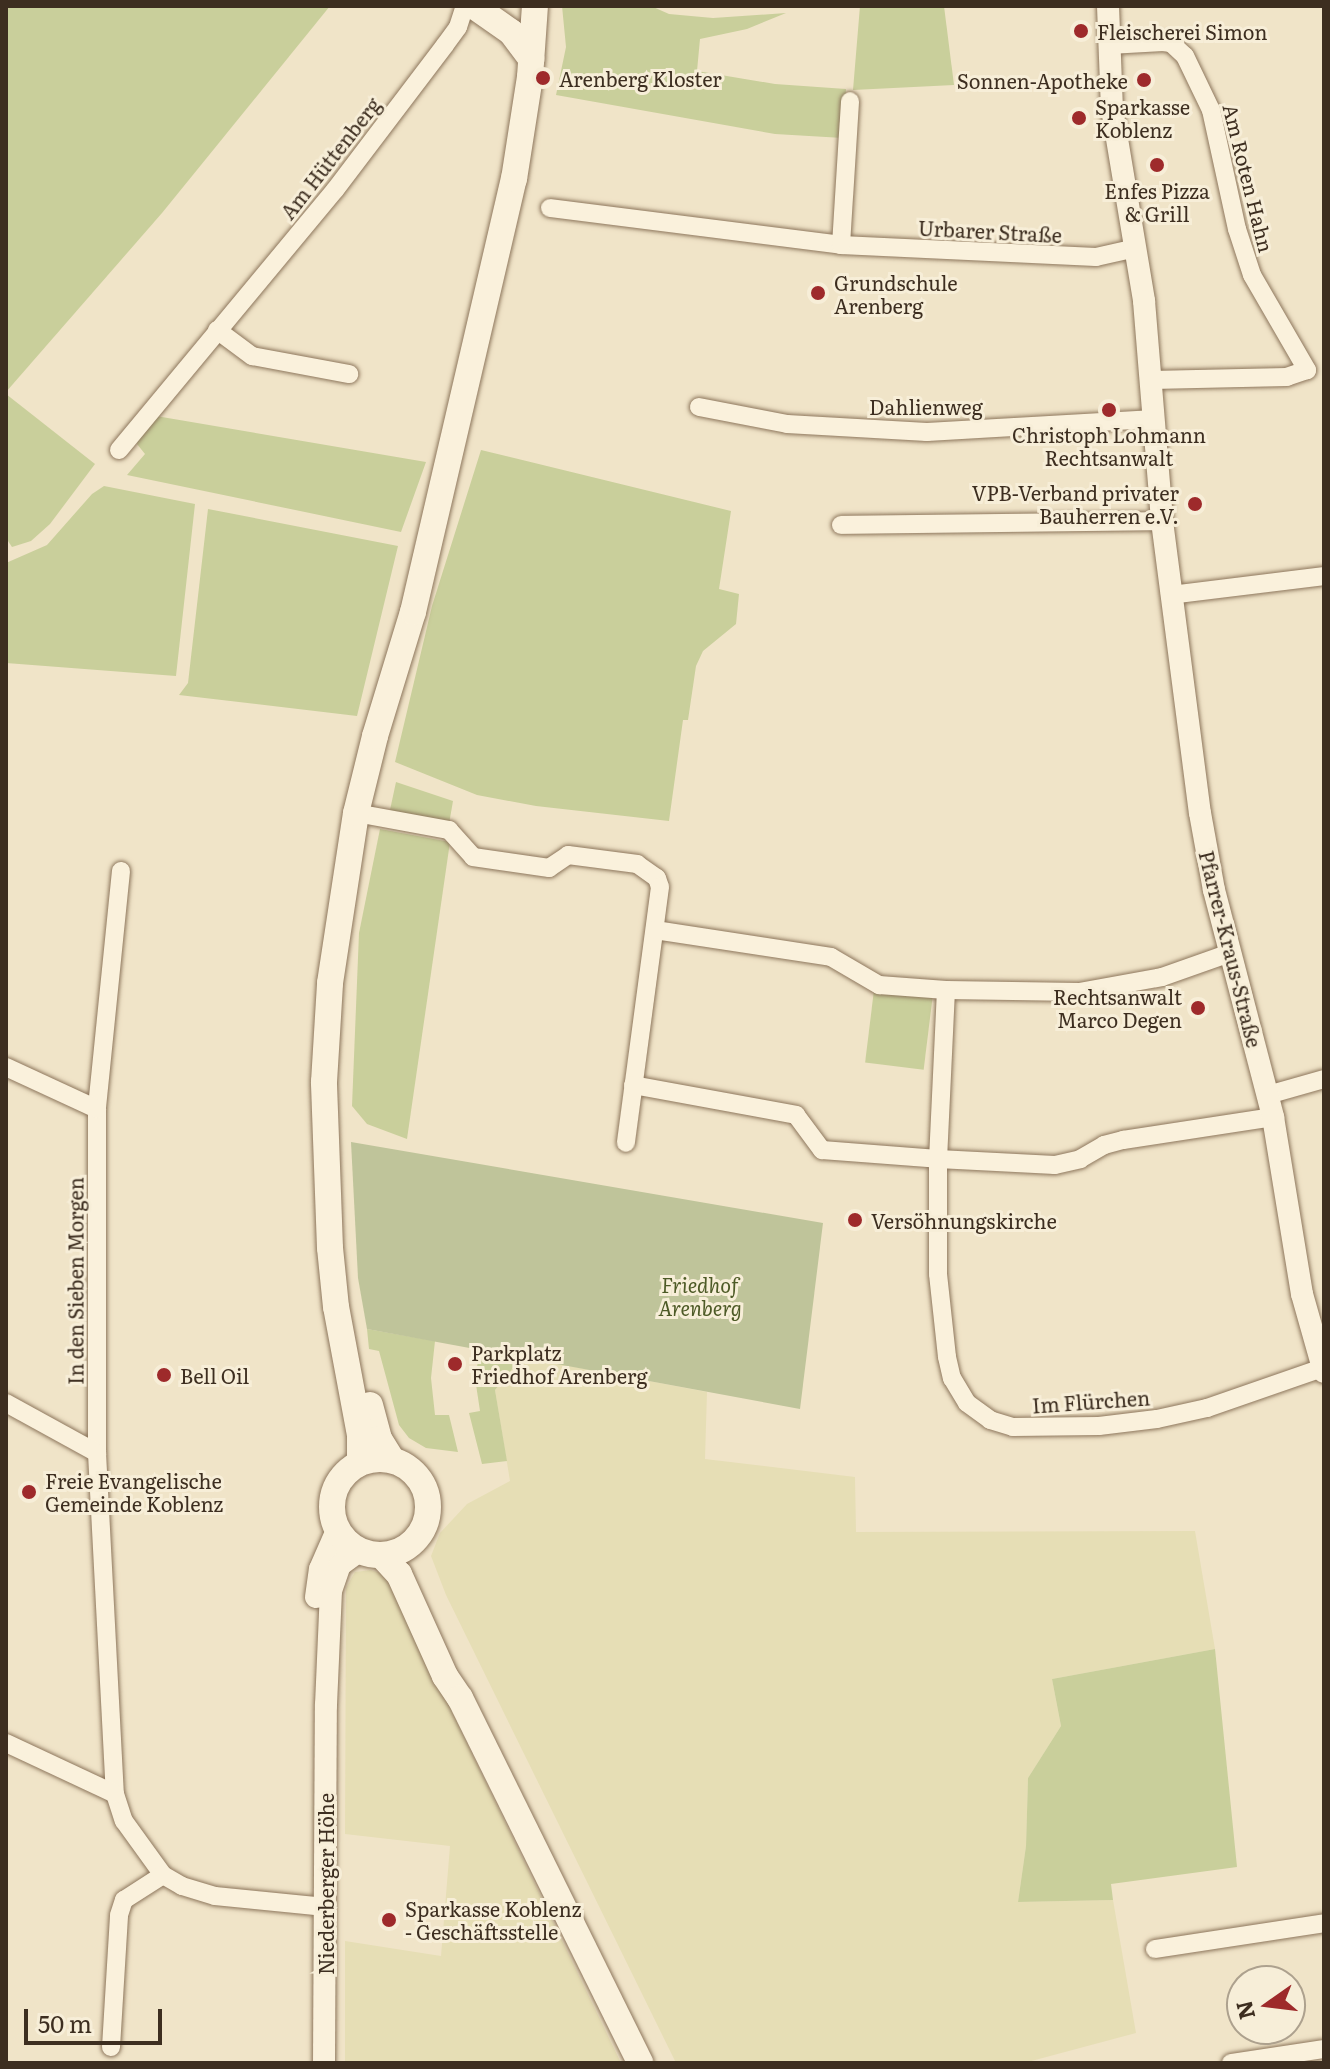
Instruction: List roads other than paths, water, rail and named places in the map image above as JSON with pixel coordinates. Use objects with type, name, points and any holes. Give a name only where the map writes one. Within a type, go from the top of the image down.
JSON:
[{"type":"main road","points":[[474,6],[511,32],[531,59]]},
{"type":"main road","points":[[360,1462],[360,1435],[332,1279],[324,1082],[330,983],[365,815],[409,648],[413,612],[514,179],[531,59],[535,6]]},
{"type":"main road","points":[[365,815],[347,939],[338,1101],[340,1221],[351,1328],[376,1430],[392,1460]]},
{"type":"main road","points":[[370,1554],[399,1552],[413,1543],[427,1517],[425,1491],[409,1469],[392,1460],[360,1462],[336,1485],[331,1508],[337,1530],[370,1554],[399,1574],[445,1676],[460,1698]]},
{"type":"main road","points":[[413,1543],[415,1566],[460,1698],[640,2063]]},
{"type":"street","name":"Am Hüttenberg","points":[[119,450],[335,190],[458,27],[465,6]]},
{"type":"street","name":"Pfarrer-Kraus-Straße","points":[[1108,6],[1117,142],[1136,248],[1152,380],[1170,595],[1200,813],[1230,953],[1270,1106],[1302,1294],[1323,1370]]},
{"type":"street","name":"Am Roten Hahn","points":[[1109,45],[1171,43],[1185,56],[1211,110],[1237,229],[1252,275],[1307,370],[1287,377],[1152,380]]},
{"type":"street","points":[[841,245],[850,101]]},
{"type":"street","name":"Urbarer Straße","points":[[550,208],[841,245],[1096,257],[1136,248]]},
{"type":"street","points":[[217,330],[252,356],[349,374]]},
{"type":"street","name":"Dahlienweg","points":[[699,407],[787,424],[927,432],[1155,419]]},
{"type":"street","points":[[841,525],[1162,521]]},
{"type":"street","points":[[1170,595],[1324,576]]},
{"type":"street","points":[[365,815],[449,830],[473,857],[549,868],[568,855],[637,864],[646,868],[660,887],[626,1143]]},
{"type":"street","name":"In den Sieben Morgen","points":[[121,871],[97,1109],[97,1453],[115,1794],[124,1821],[163,1875]]},
{"type":"street","points":[[655,930],[831,957],[879,985],[946,990],[1079,992],[1162,977],[1230,953]]},
{"type":"street","name":"Im Flürchen","points":[[946,990],[936,1236],[947,1357],[959,1392],[967,1403],[990,1420],[1013,1427],[1052,1429],[1157,1419],[1234,1400],[1323,1370]]},
{"type":"street","points":[[6,1067],[97,1109]]},
{"type":"street","points":[[633,1085],[796,1115],[822,1150],[1055,1165],[1080,1159],[1104,1145],[1270,1106],[1324,1079]]},
{"type":"street","points":[[6,1403],[97,1453]]},
{"type":"street","name":"Niederberger Höhe","points":[[326,1705],[319,1675],[316,1596],[320,1569],[337,1530]]},
{"type":"street","name":"Niederberger Höhe","points":[[324,2063],[326,1705],[333,1582],[340,1565],[370,1554]]},
{"type":"street","points":[[6,1743],[115,1794]]},
{"type":"street","points":[[111,2047],[119,1915],[124,1900],[163,1875],[215,1896],[325,1907]]},
{"type":"street","points":[[1155,1949],[1324,1923]]},
{"type":"street","points":[[1231,2063],[1324,2049]]},
{"type":"place","name":"Fleischerei Simon","points":[[1081,31]]},
{"type":"place","name":"Arenberg Kloster","points":[[543,78]]},
{"type":"place","name":"Sonnen-Apotheke","points":[[1144,80]]},
{"type":"place","name":"Sparkasse Koblenz","points":[[1079,118]]},
{"type":"place","name":"Enfes Pizza & Grill","points":[[1157,165]]},
{"type":"place","name":"Grundschule Arenberg","points":[[818,293]]},
{"type":"place","name":"Christoph Lohmann Rechtsanwalt","points":[[1109,410]]},
{"type":"place","name":"VPB-Verband privater Bauherren e.V.","points":[[1195,504]]},
{"type":"place","name":"Rechtsanwalt Marco Degen","points":[[1198,1008]]},
{"type":"place","name":"Versöhnungskirche","points":[[855,1220]]},
{"type":"place","name":"Parkplatz Friedhof Arenberg","points":[[455,1364]]},
{"type":"place","name":"Bell Oil","points":[[164,1375]]},
{"type":"place","name":"Freie Evangelische Gemeinde Koblenz","points":[[29,1492]]},
{"type":"place","name":"Sparkasse Koblenz - Geschäftsstelle","points":[[389,1920]]},
{"type":"park label","name":"Friedhof Arenberg","points":[[700,1296]]}]
